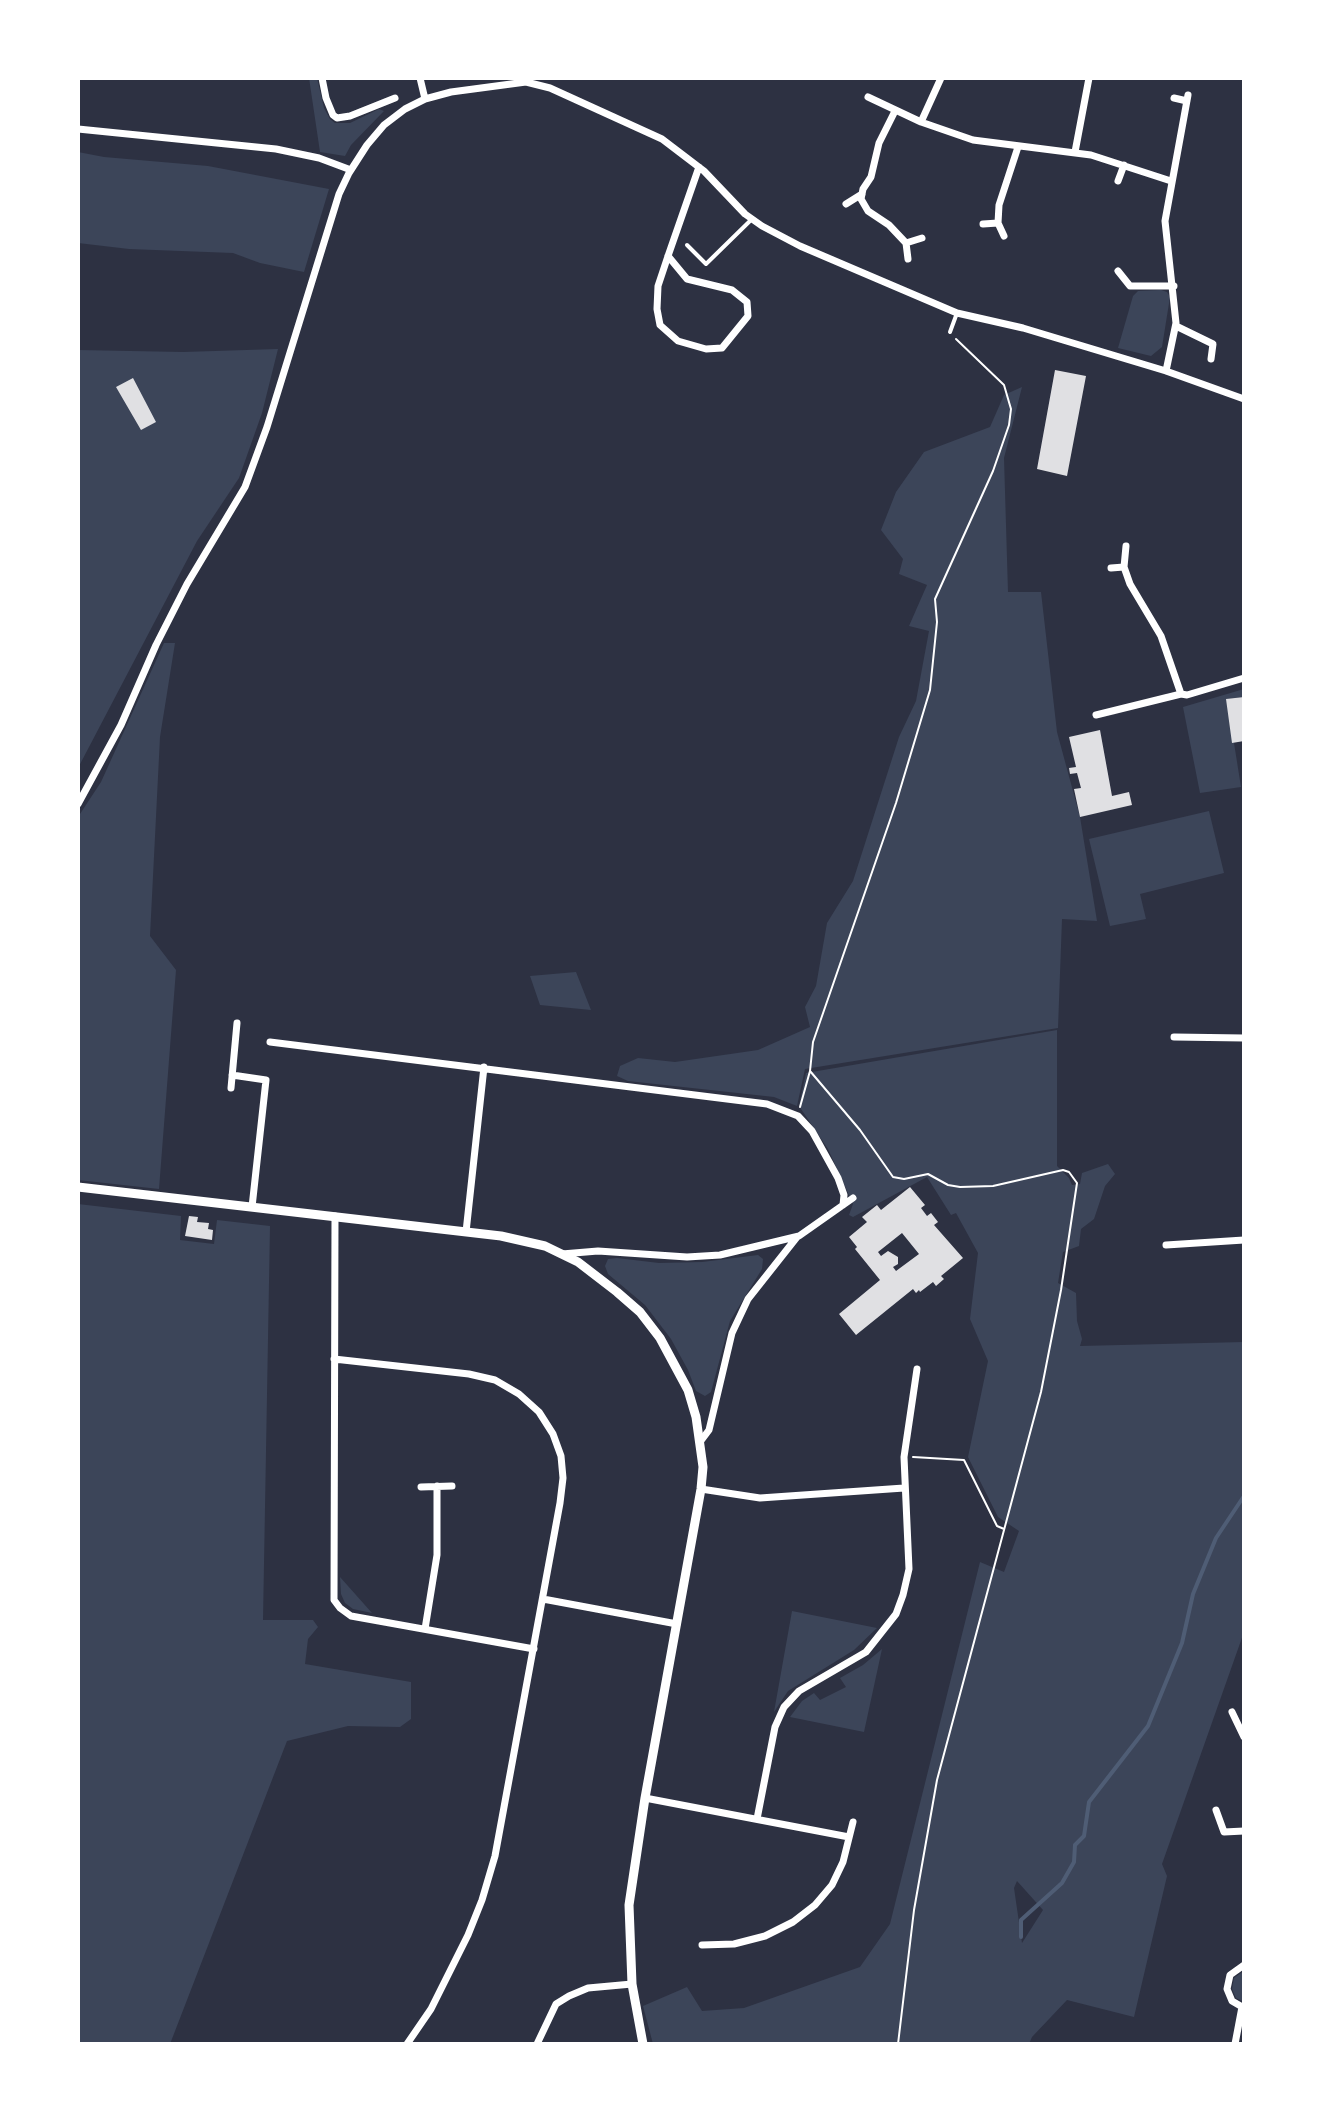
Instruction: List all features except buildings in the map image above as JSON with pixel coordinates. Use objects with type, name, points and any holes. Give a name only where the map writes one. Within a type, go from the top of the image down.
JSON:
[{"type":"street","points":[[322,78],[326,98],[337,118],[395,98]]},
{"type":"street","points":[[420,78],[425,99]]},
{"type":"street","points":[[550,88],[555,78]]},
{"type":"street","points":[[921,122],[941,78]]},
{"type":"street","points":[[1075,152],[1089,78]]},
{"type":"street","points":[[78,804],[121,725],[187,584],[245,487],[267,427],[339,194],[367,145],[384,125],[425,99],[451,92],[526,82],[550,88],[662,139],[699,167],[752,219],[800,246],[957,313],[1023,328],[1166,371],[1244,399]]},
{"type":"street","points":[[868,97],[921,122],[973,140],[1091,155],[1171,181]]},
{"type":"street","points":[[1166,371],[1176,326],[1165,221],[1188,98],[1174,98]]},
{"type":"street","points":[[846,204],[862,194],[871,177],[879,143],[895,111]]},
{"type":"street","points":[[78,129],[276,149],[319,158],[351,170]]},
{"type":"street","points":[[1004,236],[998,223],[999,205],[1018,147]]},
{"type":"street","points":[[1118,181],[1124,165]]},
{"type":"street","points":[[668,256],[687,279],[732,290],[747,302],[748,316],[722,348],[706,349],[678,341],[660,325],[657,291],[668,256],[699,167]]},
{"type":"street","points":[[862,194],[863,205],[868,211],[889,225],[906,243],[908,259]]},
{"type":"street","points":[[983,224],[998,223]]},
{"type":"street","points":[[906,243],[922,238]]},
{"type":"street","points":[[1118,271],[1130,286]]},
{"type":"street","points":[[1130,286],[1174,286]]},
{"type":"street","points":[[1124,297],[1130,286]]},
{"type":"street","points":[[1176,326],[1213,344]]},
{"type":"street","points":[[1213,344],[1221,339]]},
{"type":"street","points":[[1211,359],[1213,344]]},
{"type":"street","points":[[1126,546],[1124,567],[1130,584],[1161,636],[1181,694]]},
{"type":"street","points":[[1111,568],[1124,567]]},
{"type":"street","points":[[1096,715],[1187,695],[1244,678]]},
{"type":"street","points":[[231,1088],[237,1023]]},
{"type":"street","points":[[1174,1037],[1244,1038]]},
{"type":"street","points":[[270,1042],[767,1104],[798,1116],[812,1131],[838,1178],[844,1195],[843,1205]]},
{"type":"street","points":[[466,1232],[484,1067]]},
{"type":"street","points":[[232,1075],[266,1080],[252,1207]]},
{"type":"street","points":[[78,1187],[524,1241],[578,1262],[640,1312],[660,1338],[688,1390],[703,1467],[629,1905],[632,1984],[643,2044]]},
{"type":"street","points":[[700,1442],[709,1430],[732,1333],[748,1299],[799,1236],[853,1198]]},
{"type":"street","points":[[335,1216],[334,1600],[351,1616],[534,1649]]},
{"type":"street","points":[[562,1254],[598,1251],[687,1257],[720,1255],[799,1236]]},
{"type":"street","points":[[1166,1245],[1244,1240]]},
{"type":"street","points":[[334,1359],[469,1374],[495,1380],[519,1394],[539,1412],[553,1434],[561,1456],[563,1478],[495,1856],[482,1900],[453,1967],[431,2009],[407,2044]]},
{"type":"street","points":[[757,1819],[775,1727],[784,1707],[799,1691],[866,1652],[896,1614],[909,1569],[904,1457],[906,1427],[917,1369]]},
{"type":"street","points":[[425,1629],[437,1555],[437,1486]]},
{"type":"street","points":[[421,1487],[452,1486]]},
{"type":"street","points":[[701,1489],[760,1498],[904,1488]]},
{"type":"street","points":[[543,1599],[677,1624]]},
{"type":"street","points":[[1232,1712],[1244,1737]]},
{"type":"street","points":[[645,1798],[849,1837]]},
{"type":"street","points":[[1216,1810],[1224,1832],[1244,1831]]},
{"type":"street","points":[[702,1945],[734,1944],[765,1936],[793,1922],[815,1905],[832,1885],[843,1862],[853,1822]]},
{"type":"street","points":[[1235,2044],[1243,2008],[1228,1995],[1227,1982],[1236,1968],[1244,1965]]},
{"type":"street","points":[[537,2044],[556,2004],[588,1988],[632,1984]]},
{"type":"lane","points":[[687,245],[706,264],[752,219]]},
{"type":"lane","points":[[950,332],[957,313]]},
{"type":"path","points":[[798,1116],[810,1071],[813,1042],[891,817],[930,690],[937,622],[935,599],[993,471],[1009,425],[1011,409],[1004,385],[950,332]]},
{"type":"path","points":[[810,1071],[860,1130],[893,1177],[904,1179],[928,1174],[948,1185],[993,1186],[1063,1170],[1069,1172],[1077,1183],[1041,1392],[937,1780],[914,1910],[898,2044]]},
{"type":"path","points":[[904,1457],[964,1460],[997,1526],[1004,1529]]},
{"type":"shaded area","points":[[309,78],[317,78],[324,108],[335,123],[350,123],[379,109],[384,111],[351,145],[345,156],[320,152]]},
{"type":"shaded area","points":[[78,152],[208,166],[329,189],[304,272],[260,263],[233,253],[129,249],[78,243]]},
{"type":"shaded area","points":[[1161,290],[1170,297],[1162,347],[1151,356],[1118,348],[1133,296],[1138,291]]},
{"type":"shaded area","points":[[278,349],[262,413],[239,478],[197,541],[78,768],[78,350],[183,352]]},
{"type":"shaded area","points":[[1022,387],[1004,458],[1008,592],[1041,592],[1057,732],[1080,817],[1097,921],[1062,919],[1058,1028],[805,1069],[797,1106],[774,1097],[628,1081],[617,1076],[620,1066],[638,1058],[675,1062],[758,1050],[810,1027],[805,1007],[816,986],[827,923],[853,881],[899,737],[916,701],[929,631],[909,626],[927,585],[899,574],[903,559],[881,530],[896,492],[924,452],[990,427],[1004,395]]},
{"type":"shaded area","points":[[164,643],[175,643],[160,737],[150,936],[176,970],[159,1189],[78,1180],[78,817],[101,782]]},
{"type":"shaded area","points":[[1244,689],[1244,697],[1227,699],[1241,787],[1200,793],[1183,707]]},
{"type":"shaded area","points":[[1209,811],[1224,873],[1140,894],[1146,919],[1110,926],[1089,839]]},
{"type":"shaded area","points":[[576,972],[591,1010],[540,1005],[530,976]]},
{"type":"shaded area","points":[[1057,1030],[1057,1166],[1072,1185],[1080,1184],[1082,1173],[1108,1164],[1115,1174],[1105,1186],[1094,1219],[1081,1229],[1079,1246],[1063,1252],[1058,1283],[1076,1293],[1077,1321],[1082,1339],[1080,1346],[1244,1342],[1244,1632],[1162,1864],[1167,1876],[1134,2017],[1067,2000],[1029,2044],[653,2044],[643,2006],[687,1987],[702,2011],[744,2008],[860,1967],[890,1924],[980,1562],[1004,1572],[1019,1531],[998,1517],[968,1457],[988,1361],[970,1319],[978,1253],[956,1213],[951,1215],[927,1177],[853,1217],[849,1215],[853,1204],[828,1149],[799,1106],[806,1073]],"holes":[[[1017,1881],[1043,1910],[1022,1943],[1014,1888]]]},
{"type":"shaded area","points":[[78,1204],[181,1216],[180,1240],[214,1244],[217,1220],[270,1226],[263,1620],[313,1620],[318,1627],[308,1639],[305,1664],[411,1682],[411,1719],[400,1727],[348,1726],[287,1741],[170,2044],[78,2044]]},
{"type":"shaded area","points":[[758,1255],[763,1259],[762,1269],[730,1321],[711,1392],[705,1396],[696,1391],[671,1339],[645,1305],[608,1274],[605,1266],[608,1259],[617,1258],[659,1263],[702,1262]]},
{"type":"shaded area","points":[[340,1577],[372,1613],[353,1609],[345,1603]]},
{"type":"shaded area","points":[[792,1611],[877,1628],[854,1650],[788,1691],[774,1712]]},
{"type":"shaded area","points":[[882,1649],[864,1732],[790,1717],[802,1701],[814,1693],[820,1700],[846,1687],[840,1678]]},
{"type":"shaded area","points":[[1244,1971],[1244,2002],[1236,1998],[1232,1989],[1234,1978]]},
{"type":"waterway","points":[[1021,1937],[1021,1920],[1062,1883],[1074,1862],[1075,1845],[1084,1836],[1089,1802],[1148,1726],[1182,1643],[1193,1594],[1216,1538],[1244,1496]]}]
